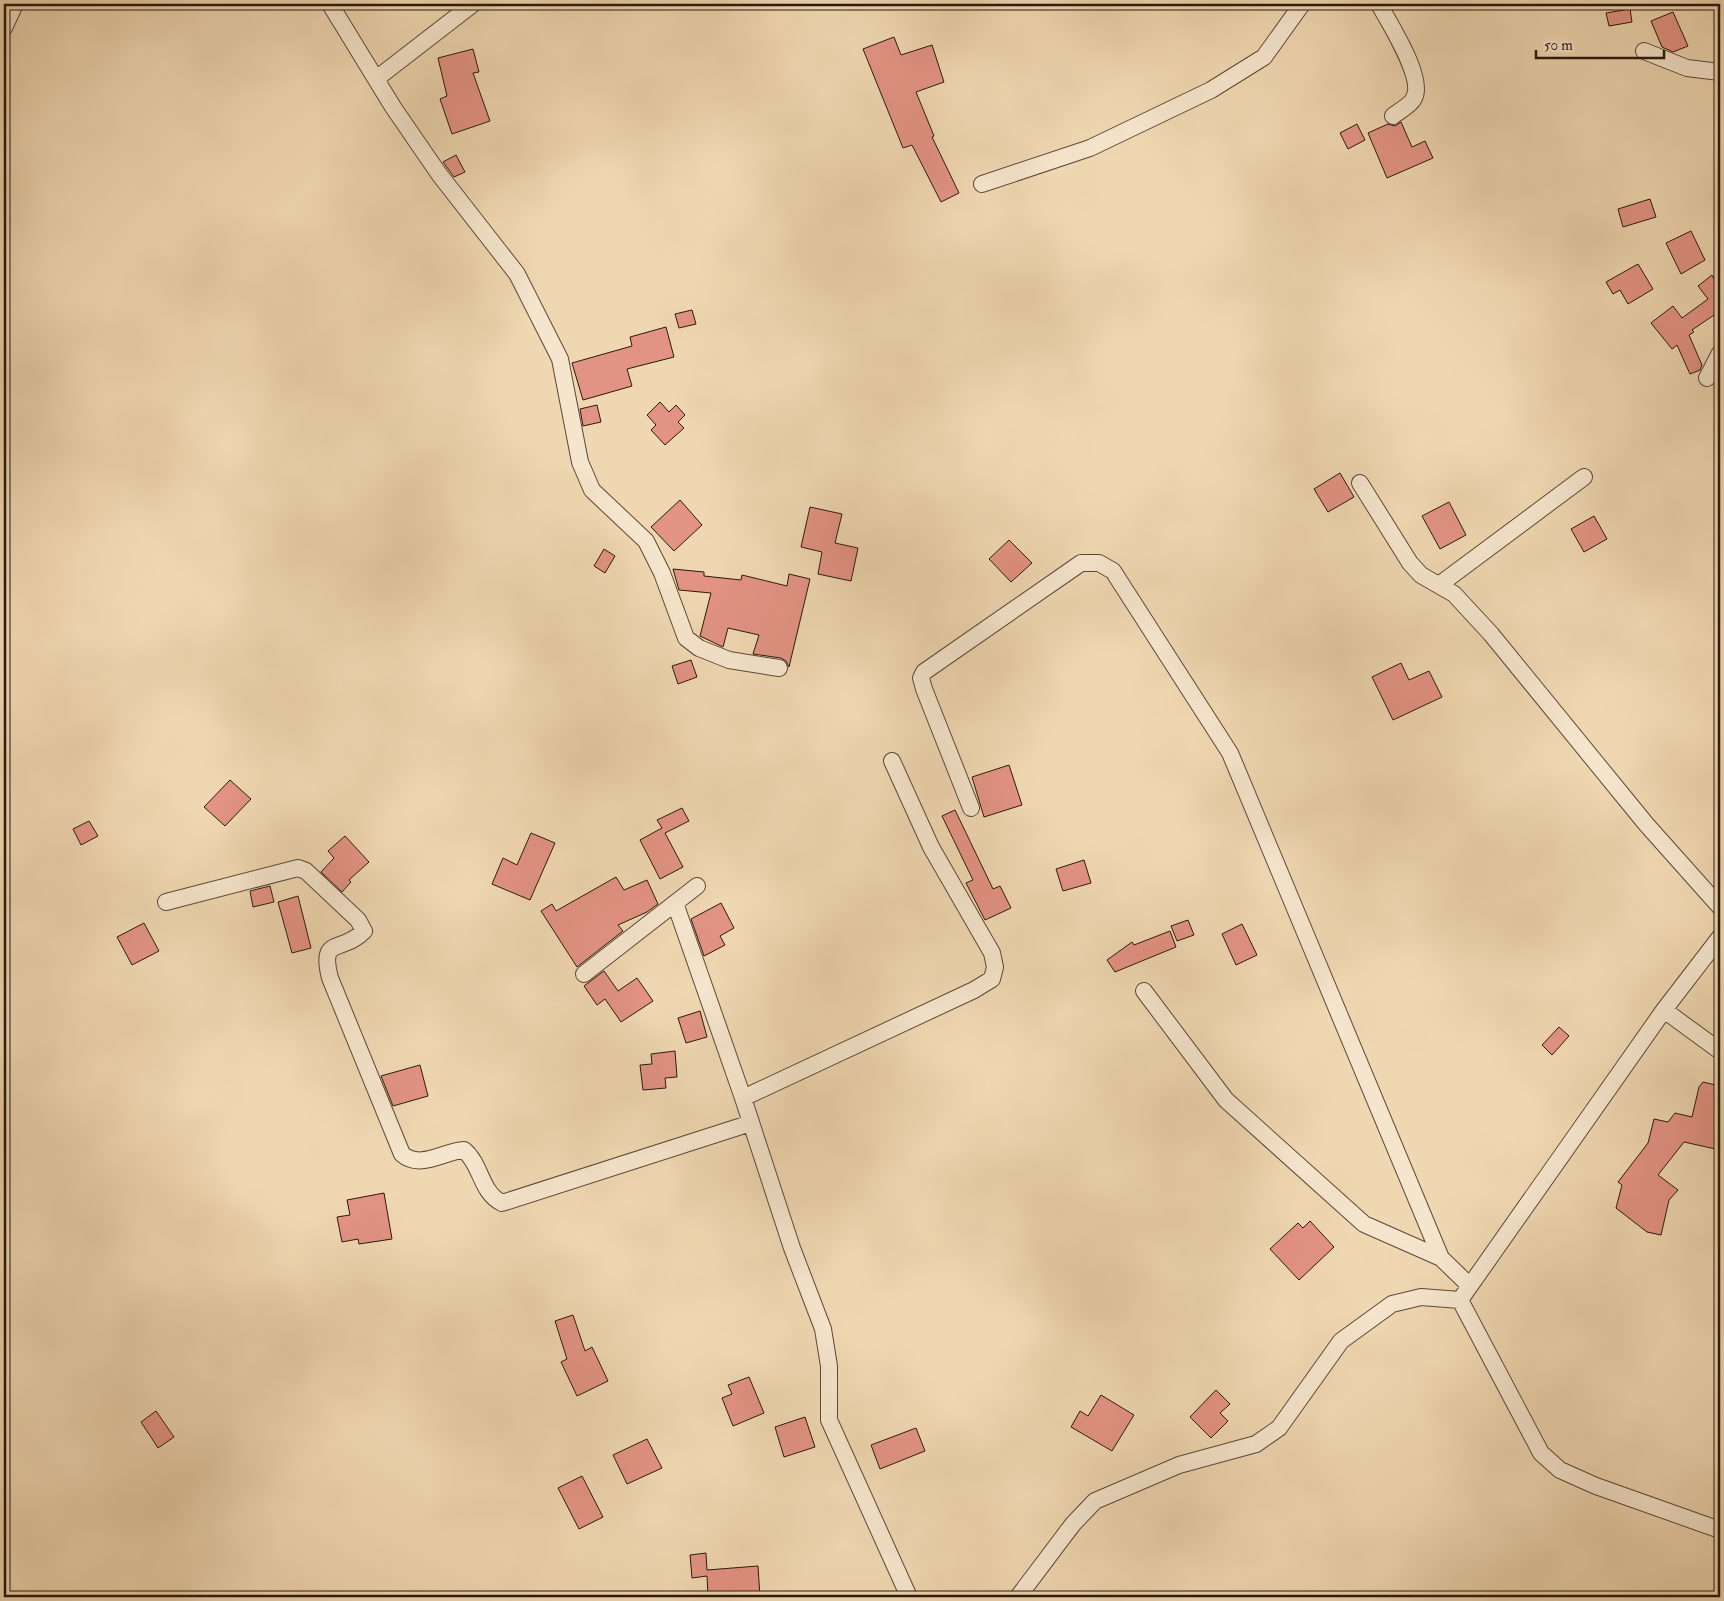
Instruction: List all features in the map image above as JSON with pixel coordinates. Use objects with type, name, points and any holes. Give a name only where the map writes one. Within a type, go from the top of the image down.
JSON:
[{"type":"street","points":[[4,28],[15,4]]},
{"type":"street","points":[[330,4],[376,79],[439,174],[517,274],[560,359],[580,462],[592,490],[646,541],[662,572],[686,638],[699,648],[729,660],[779,668]]},
{"type":"street","points":[[376,79],[473,4]]},
{"type":"street","points":[[982,184],[1090,148],[1211,90],[1264,57],[1302,4]]},
{"type":"street","points":[[1379,4],[1415,73],[1416,88],[1414,99],[1393,116]]},
{"type":"street","points":[[1644,50],[1687,68],[1720,72]]},
{"type":"street","points":[[1707,378],[1720,353]]},
{"type":"street","points":[[1439,585],[1584,477]]},
{"type":"street","points":[[1360,483],[1410,564],[1422,575],[1454,594],[1491,634],[1646,824],[1720,907]]},
{"type":"street","points":[[971,808],[924,689],[921,678],[924,672],[1081,563],[1100,563],[1113,571],[1230,753],[1441,1258]]},
{"type":"street","points":[[743,1098],[974,990],[992,978],[995,967],[992,952],[931,847],[892,761]]},
{"type":"street","points":[[166,902],[298,868],[306,871],[358,920],[364,931],[352,940],[330,949],[326,954],[326,963],[330,978],[402,1154],[413,1161],[422,1161],[456,1150],[464,1150],[471,1156],[486,1190],[494,1199],[502,1203],[751,1123]]},
{"type":"street","points":[[584,974],[697,886]]},
{"type":"street","points":[[675,903],[743,1098],[792,1248],[823,1329],[829,1366],[830,1420],[909,1597]]},
{"type":"street","points":[[1460,1300],[1664,1010],[1720,937]]},
{"type":"street","points":[[1144,991],[1226,1100],[1364,1224],[1441,1258],[1470,1286]]},
{"type":"street","points":[[1664,1010],[1720,1051]]},
{"type":"street","points":[[1018,1597],[1073,1524],[1095,1501],[1179,1465],[1256,1444],[1279,1428],[1342,1341],[1392,1304],[1422,1296],[1460,1300]]},
{"type":"street","points":[[1460,1300],[1541,1453],[1560,1470],[1596,1486],[1720,1530]]},
{"type":"building","points":[[1630,9],[1632,22],[1609,26],[1606,13]]},
{"type":"building","points":[[1673,12],[1688,46],[1673,52],[1662,47],[1651,21]]},
{"type":"building","points":[[894,37],[901,55],[932,45],[944,82],[916,92],[934,136],[932,137],[959,193],[941,202],[912,145],[903,148],[863,49]]},
{"type":"building","points":[[473,49],[479,72],[473,73],[490,121],[452,134],[440,99],[447,96],[438,58]]},
{"type":"building","points":[[1401,122],[1412,147],[1425,141],[1433,158],[1387,178],[1368,133],[1388,124],[1395,126]]},
{"type":"building","points":[[1357,124],[1365,140],[1348,149],[1340,133]]},
{"type":"building","points":[[456,155],[465,172],[454,177],[443,162]]},
{"type":"building","points":[[1650,199],[1656,217],[1623,227],[1618,209]]},
{"type":"building","points":[[1691,231],[1705,260],[1681,274],[1666,243]]},
{"type":"building","points":[[1638,264],[1653,289],[1628,304],[1620,290],[1613,294],[1606,282]]},
{"type":"building","points":[[1712,275],[1714,279],[1720,275],[1720,318],[1717,313],[1692,330],[1694,332],[1689,335],[1702,365],[1700,370],[1690,374],[1677,345],[1672,349],[1651,323],[1673,306],[1682,318],[1708,299],[1698,286]]},
{"type":"building","points":[[692,310],[696,324],[679,328],[675,314]]},
{"type":"building","points":[[666,327],[674,357],[627,369],[632,386],[583,400],[572,363],[632,346],[630,337]]},
{"type":"building","points":[[660,402],[669,412],[676,405],[685,415],[678,422],[684,428],[665,445],[651,430],[656,425],[647,415]]},
{"type":"building","points":[[597,405],[601,422],[583,426],[580,409]]},
{"type":"building","points":[[1340,473],[1354,497],[1328,512],[1314,489]]},
{"type":"building","points":[[680,500],[702,525],[674,551],[651,527]]},
{"type":"building","points":[[1449,502],[1466,535],[1440,549],[1422,516]]},
{"type":"building","points":[[810,507],[842,514],[835,543],[858,548],[851,581],[818,574],[822,552],[801,547]]},
{"type":"building","points":[[1594,516],[1607,539],[1584,552],[1571,529]]},
{"type":"building","points":[[1009,540],[1032,563],[1011,582],[989,559]]},
{"type":"building","points":[[604,549],[615,556],[605,573],[594,566]]},
{"type":"building","points":[[673,569],[704,572],[704,576],[741,580],[742,575],[787,586],[789,574],[810,579],[789,667],[786,661],[781,658],[753,654],[759,635],[728,628],[723,647],[700,636],[711,593],[679,590]]},
{"type":"building","points":[[691,660],[697,677],[678,684],[672,666]]},
{"type":"building","points":[[1401,663],[1409,680],[1429,671],[1442,697],[1393,720],[1372,677]]},
{"type":"building","points":[[1009,765],[1022,805],[984,817],[972,777]]},
{"type":"building","points":[[230,780],[251,799],[225,826],[204,807]]},
{"type":"building","points":[[682,808],[689,821],[665,833],[683,867],[660,879],[640,840],[662,828],[657,820]]},
{"type":"building","points":[[955,810],[993,889],[1000,886],[1011,908],[985,920],[966,883],[973,880],[942,816]]},
{"type":"building","points":[[89,821],[98,836],[81,845],[73,829]]},
{"type":"building","points":[[531,833],[555,843],[530,900],[492,884],[503,858],[517,865]]},
{"type":"building","points":[[345,836],[369,862],[349,880],[351,882],[342,892],[321,872],[334,858],[328,851]]},
{"type":"building","points":[[1084,860],[1091,883],[1063,891],[1056,869]]},
{"type":"building","points":[[616,877],[624,890],[647,880],[658,904],[647,912],[618,925],[623,931],[577,967],[541,911],[552,904],[556,911]]},
{"type":"building","points":[[270,886],[274,902],[253,907],[250,891]]},
{"type":"building","points":[[298,896],[311,948],[292,953],[278,902]]},
{"type":"building","points":[[721,903],[734,928],[720,936],[725,945],[704,956],[691,919]]},
{"type":"building","points":[[1188,920],[1194,935],[1177,941],[1171,926]]},
{"type":"building","points":[[144,923],[159,951],[132,965],[117,937]]},
{"type":"building","points":[[1242,924],[1257,955],[1236,965],[1222,934]]},
{"type":"building","points":[[1170,931],[1176,947],[1115,972],[1107,960],[1132,942],[1134,945]]},
{"type":"building","points":[[604,971],[618,991],[637,978],[653,1001],[621,1022],[605,999],[597,1005],[584,986]]},
{"type":"building","points":[[700,1011],[707,1037],[686,1043],[678,1018]]},
{"type":"building","points":[[1559,1027],[1569,1036],[1552,1055],[1542,1045]]},
{"type":"building","points":[[675,1051],[677,1077],[665,1078],[666,1088],[643,1090],[640,1065],[652,1064],[651,1054]]},
{"type":"building","points":[[420,1065],[428,1096],[393,1106],[381,1076]]},
{"type":"building","points":[[1703,1082],[1720,1086],[1720,1150],[1684,1142],[1658,1175],[1678,1190],[1669,1200],[1661,1235],[1647,1232],[1616,1208],[1622,1185],[1618,1182],[1648,1143],[1654,1119],[1668,1122],[1675,1113],[1692,1117],[1699,1087]]},
{"type":"building","points":[[384,1193],[392,1239],[359,1244],[358,1239],[342,1242],[337,1217],[350,1215],[347,1200]]},
{"type":"building","points":[[1310,1221],[1334,1247],[1299,1280],[1270,1249],[1298,1223],[1303,1228]]},
{"type":"building","points":[[573,1315],[585,1351],[592,1347],[608,1381],[577,1396],[561,1362],[567,1359],[555,1321]]},
{"type":"building","points":[[749,1377],[764,1413],[733,1426],[722,1398],[732,1394],[728,1385]]},
{"type":"building","points":[[1216,1390],[1230,1404],[1220,1413],[1228,1421],[1211,1438],[1190,1417]]},
{"type":"building","points":[[1101,1395],[1134,1415],[1112,1451],[1071,1427],[1080,1411],[1088,1416]]},
{"type":"building","points":[[156,1411],[174,1437],[158,1448],[141,1422]]},
{"type":"building","points":[[805,1417],[815,1447],[784,1457],[775,1427]]},
{"type":"building","points":[[916,1428],[925,1451],[880,1469],[871,1445]]},
{"type":"building","points":[[647,1439],[662,1468],[627,1484],[613,1455]]},
{"type":"building","points":[[582,1476],[603,1517],[579,1529],[558,1488]]},
{"type":"building","points":[[706,1553],[707,1570],[758,1566],[760,1597],[708,1597],[707,1576],[692,1578],[690,1555]]}]
